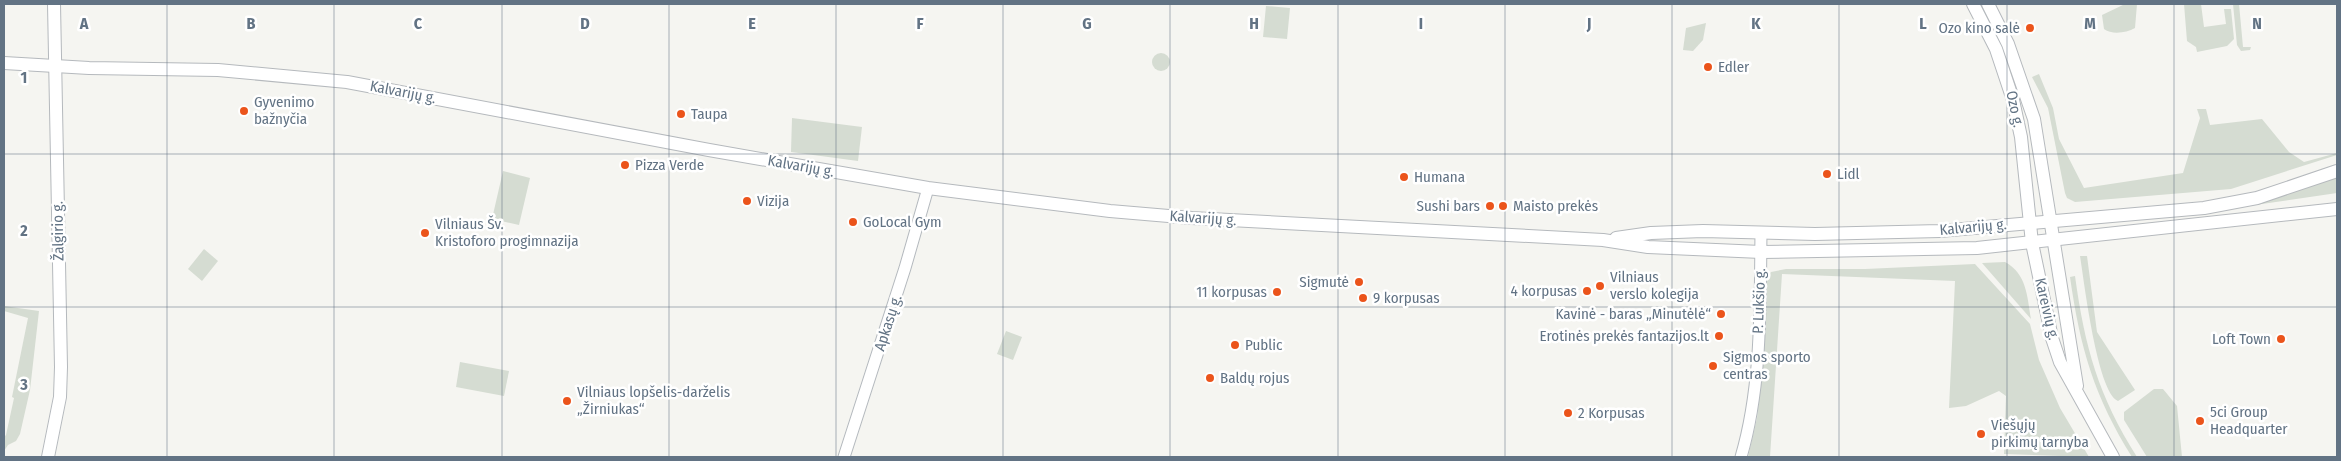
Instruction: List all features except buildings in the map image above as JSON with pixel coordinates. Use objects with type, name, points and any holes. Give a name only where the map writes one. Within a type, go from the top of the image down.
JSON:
[{"type":"main road","name":"Žalgirio g.","points":[[48,457],[58,406],[61,367],[54,4]]},
{"type":"main road","name":"Ozo g.","points":[[1974,4],[1996,49],[2013,100],[2021,137],[2029,222]]},
{"type":"main road","name":"Ozo g.","points":[[1988,4],[2008,44],[2034,119],[2051,221]]},
{"type":"main road","name":"Kalvarijų g.","points":[[4,63],[218,70],[347,82],[709,150],[928,188],[1033,202],[1175,216],[1603,240],[1648,248],[1761,252],[1967,248],[2054,241],[2337,209]]},
{"type":"main road","name":"Kalvarijų g.","points":[[1603,240],[1651,233],[1703,231],[1883,233],[1940,231],[2225,205],[2257,198],[2337,171]]},
{"type":"main road","name":"Apkasų g.","points":[[844,457],[902,278],[928,188]]},
{"type":"main road","name":"Kareivių g.","points":[[2051,221],[2077,390]]},
{"type":"main road","name":"Kareivių g.","points":[[2029,222],[2052,338],[2060,362],[2113,457]]},
{"type":"main road","name":"P. Lukšio g.","points":[[1741,457],[1750,421],[1755,383],[1761,233]]},
{"type":"shaded area","points":[[2125,4],[2137,4],[2135,28],[2119,33],[2104,29],[2102,15]]},
{"type":"shaded area","points":[[2184,4],[2201,4],[2204,27],[2226,24],[2224,9],[2231,9],[2234,39],[2227,46],[2197,52],[2196,47],[2187,41]]},
{"type":"shaded area","points":[[2233,4],[2239,4],[2243,47],[2251,47],[2250,50],[2241,51],[2237,45]]},
{"type":"shaded area","points":[[1266,6],[1290,8],[1287,39],[1263,37]]},
{"type":"shaded area","points":[[1706,23],[1703,40],[1693,51],[1683,50],[1686,28]]},
{"type":"shaded area","points":[[1161,53],[1167,56],[1170,62],[1167,68],[1161,71],[1155,68],[1152,62],[1155,56]]},
{"type":"shaded area","points":[[2039,74],[2053,108],[2059,139],[2084,188],[2183,173],[2200,118],[2197,109],[2206,109],[2210,125],[2262,119],[2289,152],[2304,162],[2337,153],[2337,155],[2231,189],[2075,202],[2067,198],[2065,193],[2048,108],[2032,77]]},
{"type":"shaded area","points":[[792,118],[862,127],[858,161],[791,152]]},
{"type":"shaded area","points":[[503,171],[530,178],[519,225],[492,219]]},
{"type":"shaded area","points":[[2337,177],[2337,193],[2255,205]]},
{"type":"shaded area","points":[[204,249],[218,261],[202,281],[188,269]]},
{"type":"shaded area","points":[[2080,256],[2087,256],[2097,332],[2135,390],[2118,401],[2111,393],[2104,378],[2098,357],[2088,310]]},
{"type":"shaded area","points":[[2005,262],[2022,279],[2027,294],[2031,319],[1982,263]]},
{"type":"shaded area","points":[[1975,264],[2030,324],[2039,360],[2060,408],[2089,457],[2004,454],[2006,396],[1999,391],[1966,406],[1949,408],[1955,281],[1782,274],[1770,457],[1748,457],[1757,418],[1767,277],[1771,272],[1786,269],[1865,269]]},
{"type":"shaded area","points":[[2075,276],[2083,326],[2095,370],[2112,413],[2137,457],[2132,457],[2119,435],[2090,371],[2074,303],[2070,277]]},
{"type":"shaded area","points":[[4,306],[39,311],[30,390],[20,434],[16,441],[8,445],[4,451],[4,437],[14,398],[12,397],[28,318],[4,311]]},
{"type":"shaded area","points":[[1006,331],[1022,337],[1013,360],[997,354]]},
{"type":"shaded area","points":[[460,362],[509,371],[504,396],[456,387]]},
{"type":"shaded area","points":[[2154,389],[2163,389],[2177,406],[2182,457],[2147,457],[2124,420],[2124,412]]},
{"type":"place","name":"Ozo kino salė","points":[[2030,28]]},
{"type":"place","name":"Edler","points":[[1708,67]]},
{"type":"place","name":"Gyvenimo bažnyčia","points":[[244,111]]},
{"type":"place","name":"Taupa","points":[[681,114]]},
{"type":"place","name":"Pizza Verde","points":[[625,165]]},
{"type":"place","name":"Lidl","points":[[1827,174]]},
{"type":"place","name":"Humana","points":[[1404,177]]},
{"type":"place","name":"Vizija","points":[[747,201]]},
{"type":"place","name":"Sushi bars","points":[[1490,206]]},
{"type":"place","name":"Maisto prekės","points":[[1503,206]]},
{"type":"place","name":"GoLocal Gym","points":[[853,222]]},
{"type":"place","name":"Vilniaus Šv. Kristoforo progimnazija","points":[[425,233]]},
{"type":"place","name":"Sigmutė","points":[[1359,282]]},
{"type":"place","name":"Vilniaus verslo kolegija","points":[[1600,286]]},
{"type":"place","name":"4 korpusas","points":[[1587,291]]},
{"type":"place","name":"11 korpusas","points":[[1277,292]]},
{"type":"place","name":"9 korpusas","points":[[1363,298]]},
{"type":"place","name":"Kavinė - baras „Minutėlė“","points":[[1721,314]]},
{"type":"place","name":"Erotinės prekės fantazijos.lt","points":[[1719,336]]},
{"type":"place","name":"Loft Town","points":[[2281,339]]},
{"type":"place","name":"Public","points":[[1235,345]]},
{"type":"place","name":"Sigmos sporto centras","points":[[1713,366]]},
{"type":"place","name":"Baldų rojus","points":[[1210,378]]},
{"type":"place","name":"Vilniaus lopšelis-darželis „Žirniukas“","points":[[567,401]]},
{"type":"place","name":"2 Korpusas","points":[[1568,413]]},
{"type":"place","name":"5ci Group Headquarter","points":[[2200,421]]},
{"type":"place","name":"Viešųjų pirkimų tarnyba","points":[[1981,434]]}]
